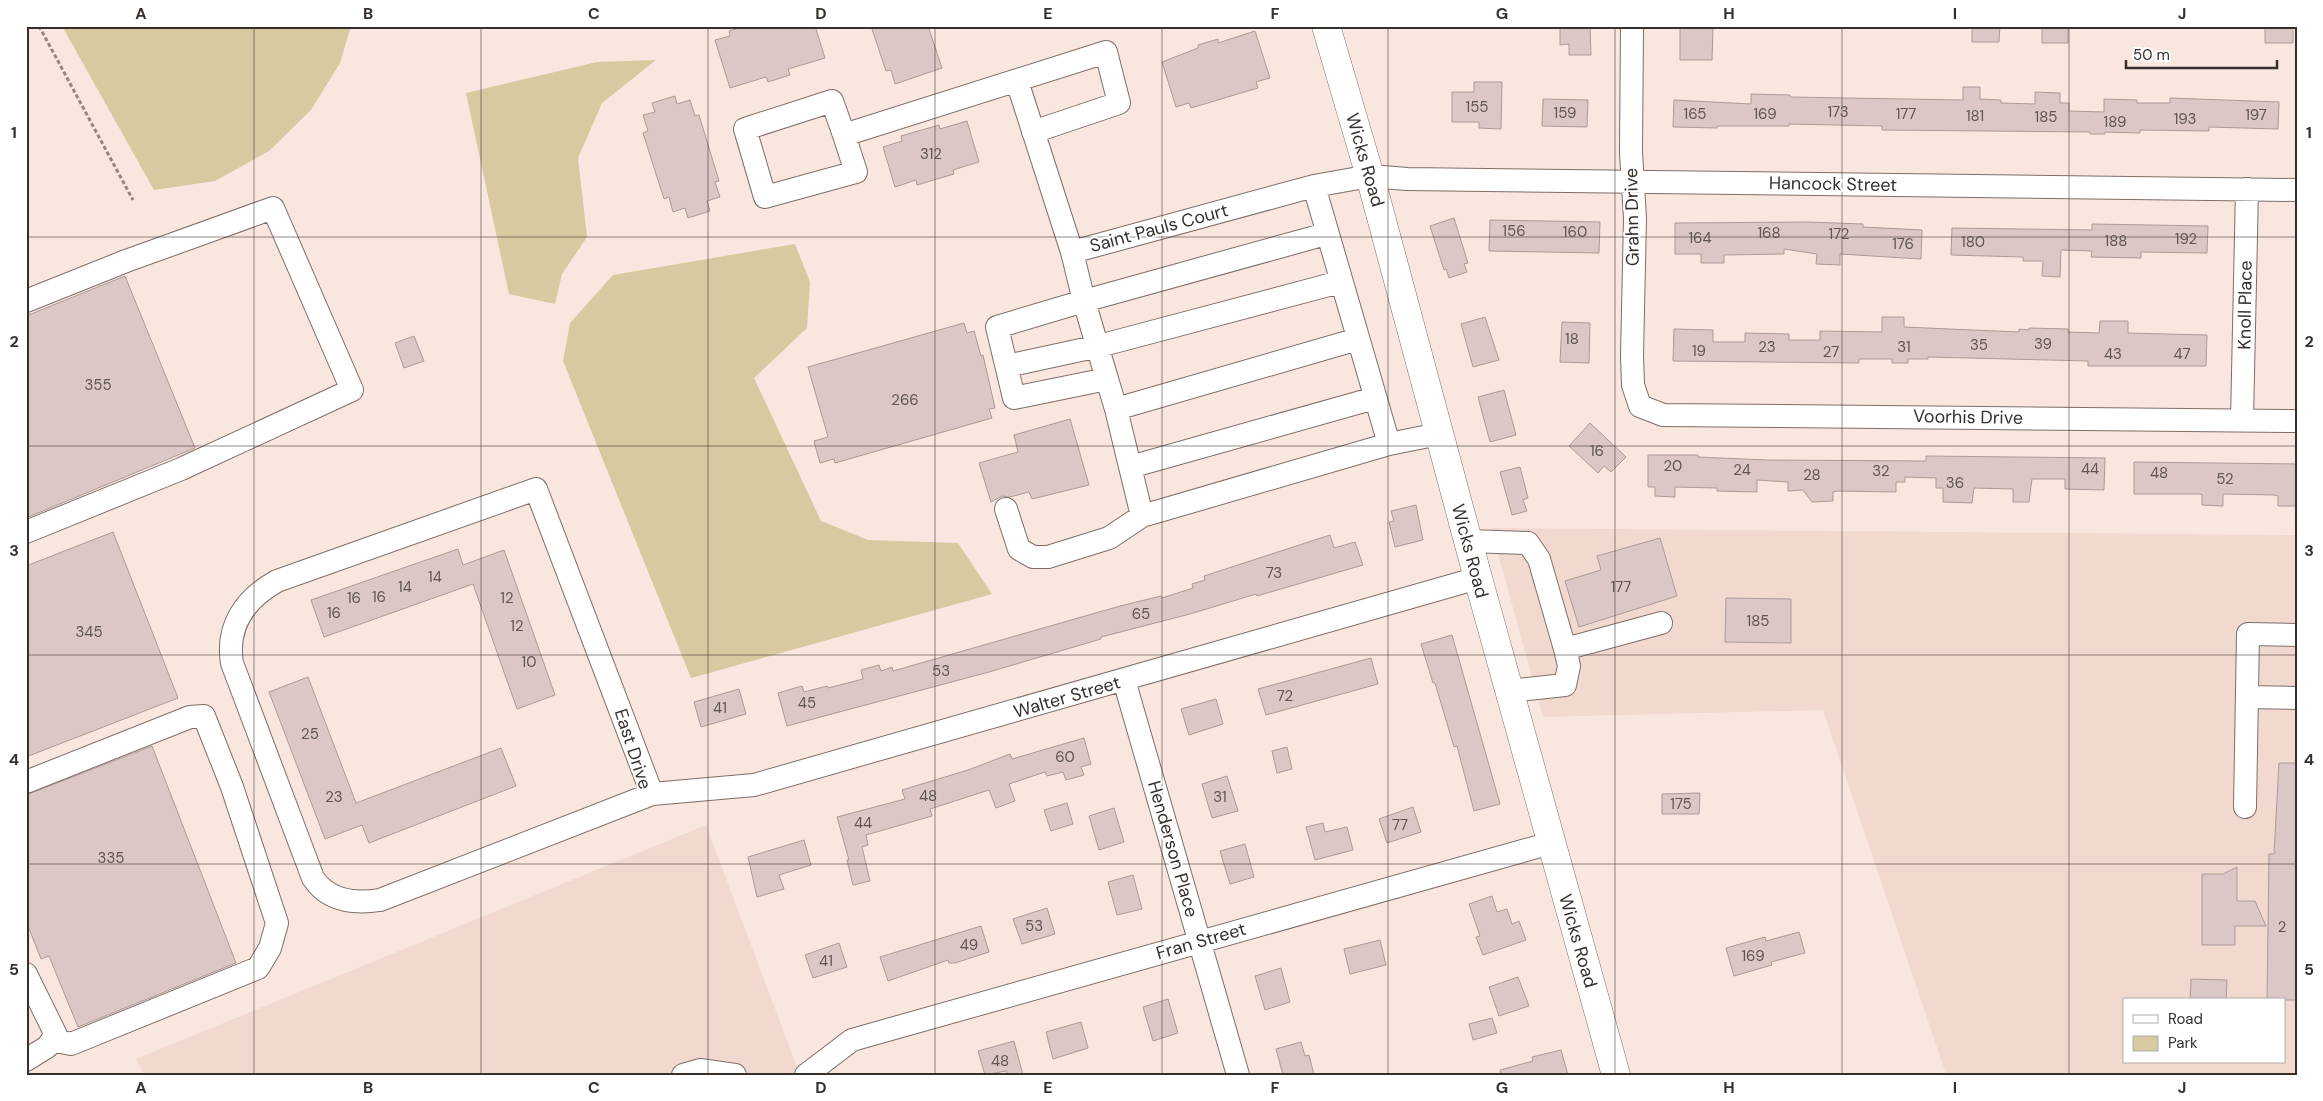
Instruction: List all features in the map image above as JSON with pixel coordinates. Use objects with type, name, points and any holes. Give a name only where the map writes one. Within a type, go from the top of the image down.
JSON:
[{"type":"main road","name":"Wicks Road","points":[[1326,26],[1370,176],[1478,578],[1616,1075]]},
{"type":"street","name":"Grahn Drive","points":[[1632,26],[1631,152],[1635,218],[1632,356],[1633,385],[1640,406]]},
{"type":"street","points":[[844,135],[1106,52],[1119,103],[1033,132]]},
{"type":"street","name":"Saint Pauls Court","points":[[1017,81],[1072,252],[1314,186],[1370,176]]},
{"type":"street","points":[[832,101],[844,135],[856,172],[765,197],[745,129],[832,101]]},
{"type":"street","name":"Hancock Street","points":[[1370,176],[1407,179],[2297,190]]},
{"type":"street","points":[[1314,186],[1326,234],[1389,444]]},
{"type":"street","name":"Knoll Place","points":[[2242,420],[2248,190]]},
{"type":"street","points":[[26,301],[126,261],[273,208],[352,390],[181,469],[26,532]]},
{"type":"street","points":[[1107,379],[1014,398],[998,327],[1084,301],[1326,234]]},
{"type":"street","points":[[1072,252],[1084,301],[1099,346],[1116,409],[1142,516]]},
{"type":"street","points":[[1006,366],[1099,346],[1340,282]]},
{"type":"street","points":[[1116,409],[1358,339]]},
{"type":"street","points":[[1130,466],[1375,398]]},
{"type":"street","name":"Voorhis Drive","points":[[1640,406],[1663,415],[2297,421]]},
{"type":"street","points":[[1006,509],[1019,549],[1033,557],[1048,556],[1109,538],[1142,516],[1389,444],[1439,434]]},
{"type":"street","name":"East Drive","points":[[536,489],[652,794],[380,900],[363,902],[335,897],[319,887],[313,878],[241,690],[230,655],[234,627],[247,602],[262,589],[276,581],[536,489]]},
{"type":"street","points":[[1468,541],[1528,543],[1538,559],[1565,649],[1569,666],[1565,685],[1509,691]]},
{"type":"street","name":"Walter Street","points":[[652,794],[754,785],[1478,578]]},
{"type":"street","points":[[1565,649],[1661,623]]},
{"type":"street","points":[[2245,807],[2248,634],[2297,635]]},
{"type":"street","name":"Henderson Place","points":[[1124,680],[1238,1075]]},
{"type":"street","points":[[2246,697],[2297,698]]},
{"type":"street","points":[[26,782],[190,717],[204,716],[232,787],[277,923],[270,948],[258,968],[71,1044],[52,1040]]},
{"type":"street","name":"Fran Street","points":[[806,1075],[852,1040],[1551,843]]},
{"type":"street","points":[[26,974],[56,1036],[47,1047],[26,1060]]},
{"type":"street","points":[[683,1075],[700,1070],[735,1075]]},
{"type":"path","points":[[39,26],[133,200]]},
{"type":"shaded area","points":[[1491,528],[2297,535],[2297,1075],[1946,1074],[1823,710],[1543,717]]},
{"type":"shaded area","points":[[706,825],[800,1075],[144,1075],[136,1059]]},
{"type":"green space","points":[[62,26],[351,26],[340,63],[311,110],[269,151],[215,181],[154,190]]},
{"type":"green space","points":[[656,60],[602,103],[578,158],[587,237],[562,274],[555,304],[509,294],[466,93],[597,62]]},
{"type":"green space","points":[[795,244],[810,282],[807,328],[754,378],[821,521],[868,540],[958,543],[992,594],[691,678],[563,361],[570,323],[613,275]]},
{"type":"building","points":[[746,26],[815,26],[825,58],[788,69],[790,75],[768,82],[766,77],[730,88],[715,40],[730,36],[729,31]]},
{"type":"building","points":[[871,26],[928,26],[942,68],[895,84],[891,70],[886,71]]},
{"type":"building","points":[[1560,26],[1590,26],[1591,55],[1569,55],[1569,44],[1560,45]]},
{"type":"building","points":[[1680,26],[1713,26],[1712,60],[1680,60]]},
{"type":"building","points":[[1972,26],[2000,26],[1999,42],[1972,42]]},
{"type":"building","points":[[2042,26],[2068,26],[2068,43],[2042,43]]},
{"type":"building","points":[[2265,26],[2293,26],[2293,43],[2265,43]]},
{"type":"building","points":[[1255,31],[1270,78],[1256,82],[1258,88],[1191,108],[1189,103],[1176,107],[1162,62],[1198,48],[1198,45],[1218,39],[1218,43]]},
{"type":"building","points":[[1474,82],[1502,82],[1501,129],[1479,128],[1479,122],[1452,122],[1452,92],[1474,92]]},
{"type":"building","points":[[1963,87],[1980,87],[1980,99],[2001,100],[2001,103],[2035,104],[2035,92],[2060,93],[2060,103],[2069,103],[2069,111],[2104,112],[2104,99],[2137,100],[2137,103],[2170,103],[2170,98],[2279,102],[2278,129],[2209,127],[2209,131],[2140,130],[2140,133],[2105,132],[2105,134],[2090,134],[2090,132],[1882,130],[1882,126],[1789,124],[1789,126],[1717,126],[1717,128],[1673,127],[1674,100],[1751,104],[1751,94],[1790,95],[1790,97],[1963,100]]},
{"type":"building","points":[[675,96],[677,104],[690,100],[695,116],[699,115],[719,181],[715,182],[720,197],[707,201],[710,211],[688,218],[685,208],[673,212],[669,197],[664,199],[643,133],[648,131],[643,115],[655,112],[652,103]]},
{"type":"building","points":[[1543,99],[1588,100],[1587,127],[1542,126]]},
{"type":"building","points":[[967,121],[979,162],[953,170],[954,174],[917,185],[916,180],[895,187],[883,147],[902,141],[901,136],[939,125],[940,129]]},
{"type":"building","points":[[1454,218],[1468,263],[1464,264],[1467,272],[1449,278],[1446,269],[1444,270],[1430,226]]},
{"type":"building","points":[[1490,220],[1600,222],[1599,253],[1489,251]]},
{"type":"building","points":[[1808,222],[1863,224],[1863,227],[1922,230],[1921,259],[1840,254],[1840,265],[1816,264],[1817,254],[1784,249],[1784,254],[1724,255],[1724,263],[1701,263],[1701,254],[1675,254],[1675,223]]},
{"type":"building","points":[[2092,224],[2208,226],[2207,253],[2141,252],[2141,258],[2091,257],[2092,251],[2061,250],[2060,277],[2042,276],[2043,261],[2023,261],[2023,257],[1951,255],[1952,228],[2092,230]]},
{"type":"building","points":[[125,276],[195,448],[26,518],[26,316]]},
{"type":"building","points":[[1485,317],[1499,360],[1473,367],[1461,324]]},
{"type":"building","points":[[1882,317],[1904,317],[1904,327],[2019,332],[2019,329],[2029,330],[2029,328],[2068,329],[2068,332],[2099,333],[2100,321],[2128,321],[2128,333],[2207,335],[2206,366],[2088,366],[2088,361],[1928,357],[1928,359],[1908,359],[1908,363],[1892,363],[1892,359],[1859,359],[1859,363],[1673,361],[1674,329],[1713,330],[1713,342],[1745,342],[1745,333],[1789,334],[1789,340],[1820,340],[1820,331],[1882,332]]},
{"type":"building","points":[[1562,322],[1590,323],[1589,363],[1560,362]]},
{"type":"building","points":[[964,323],[967,333],[974,331],[981,356],[983,355],[995,408],[989,409],[992,418],[835,463],[834,459],[820,463],[814,441],[828,437],[808,367]]},
{"type":"building","points":[[414,336],[424,361],[404,368],[395,343]]},
{"type":"building","points":[[1504,390],[1516,435],[1490,442],[1478,397]]},
{"type":"building","points":[[1070,419],[1089,485],[1032,499],[1029,492],[1010,497],[1002,496],[991,502],[979,463],[1018,452],[1014,435]]},
{"type":"building","points":[[1590,423],[1626,457],[1611,472],[1604,466],[1598,473],[1569,446]]},
{"type":"building","points":[[1648,455],[1698,455],[1698,457],[1767,460],[1926,461],[1926,456],[2105,458],[2104,490],[2065,489],[2065,479],[2032,479],[2029,502],[2013,502],[2013,489],[1974,488],[1972,503],[1943,502],[1943,488],[1936,488],[1936,478],[1905,477],[1905,482],[1896,482],[1896,492],[1837,491],[1833,492],[1833,501],[1812,502],[1803,490],[1788,491],[1788,482],[1757,480],[1757,492],[1717,491],[1717,488],[1675,487],[1675,497],[1655,496],[1655,487],[1648,487]]},
{"type":"building","points":[[2134,462],[2297,464],[2297,506],[2278,506],[2278,496],[2274,495],[2223,494],[2223,506],[2202,505],[2202,495],[2200,494],[2134,494]]},
{"type":"building","points":[[1520,467],[1528,498],[1523,500],[1527,511],[1512,515],[1500,472]]},
{"type":"building","points":[[1416,505],[1423,540],[1395,547],[1389,522],[1394,521],[1391,511]]},
{"type":"building","points":[[113,532],[178,698],[26,757],[26,566]]},
{"type":"building","points":[[1330,535],[1334,548],[1355,542],[1363,565],[1257,596],[1256,594],[1190,614],[1101,637],[1101,639],[989,672],[787,726],[778,693],[802,686],[804,692],[827,686],[828,688],[863,679],[861,670],[879,665],[881,671],[892,667],[893,671],[1120,606],[1161,596],[1162,598],[1193,588],[1192,584],[1205,580],[1204,576]]},
{"type":"building","points":[[1660,538],[1677,596],[1579,627],[1565,581],[1601,570],[1597,556]]},
{"type":"building","points":[[458,549],[463,565],[504,550],[555,695],[517,709],[473,584],[324,637],[311,600]]},
{"type":"building","points":[[1726,598],[1791,599],[1791,643],[1725,642]]},
{"type":"building","points":[[1452,635],[1500,804],[1474,811],[1457,746],[1454,747],[1421,644]]},
{"type":"building","points":[[1371,658],[1378,684],[1266,715],[1258,689]]},
{"type":"building","points":[[308,677],[356,803],[501,748],[516,786],[369,843],[362,825],[325,839],[269,692]]},
{"type":"building","points":[[739,689],[746,714],[701,727],[694,702]]},
{"type":"building","points":[[1216,699],[1223,724],[1189,735],[1181,709]]},
{"type":"building","points":[[1084,738],[1091,764],[1081,767],[1084,775],[1066,780],[1063,772],[1047,776],[1045,772],[1009,784],[1015,801],[996,808],[989,790],[930,809],[932,816],[866,835],[868,845],[862,847],[870,881],[853,885],[847,860],[849,860],[837,817],[905,799],[902,790],[968,770],[1010,754],[1012,759]]},
{"type":"building","points":[[152,746],[236,963],[78,1027],[49,956],[41,959],[26,921],[26,795]]},
{"type":"building","points":[[1287,747],[1292,769],[1277,773],[1272,751]]},
{"type":"building","points":[[2279,763],[2297,763],[2297,1000],[2267,998],[2269,854],[2274,854]]},
{"type":"building","points":[[1227,776],[1238,811],[1212,818],[1202,784]]},
{"type":"building","points":[[1700,793],[1699,814],[1662,814],[1662,794]]},
{"type":"building","points":[[1067,803],[1073,824],[1051,831],[1044,810]]},
{"type":"building","points":[[1413,807],[1421,832],[1387,843],[1379,819]]},
{"type":"building","points":[[1114,808],[1124,842],[1099,850],[1089,816]]},
{"type":"building","points":[[1323,823],[1325,832],[1347,827],[1353,850],[1315,860],[1306,827]]},
{"type":"building","points":[[804,840],[811,865],[779,875],[784,889],[757,897],[748,857]]},
{"type":"building","points":[[1245,844],[1254,877],[1230,884],[1220,851]]},
{"type":"building","points":[[2237,867],[2237,901],[2255,901],[2266,926],[2235,926],[2235,945],[2202,945],[2202,874],[2223,874]]},
{"type":"building","points":[[1133,875],[1142,909],[1117,915],[1108,882]]},
{"type":"building","points":[[1492,896],[1497,912],[1507,909],[1512,924],[1519,921],[1526,940],[1483,955],[1476,937],[1480,936],[1469,904]]},
{"type":"building","points":[[1047,908],[1055,934],[1022,944],[1013,919]]},
{"type":"building","points":[[981,926],[989,952],[955,963],[949,963],[948,960],[888,981],[880,957]]},
{"type":"building","points":[[1799,932],[1805,953],[1771,962],[1772,965],[1734,976],[1726,948],[1765,937],[1766,941]]},
{"type":"building","points":[[1380,940],[1386,965],[1350,974],[1344,949]]},
{"type":"building","points":[[839,943],[847,967],[813,978],[805,955]]},
{"type":"building","points":[[1281,968],[1290,1002],[1265,1010],[1255,976]]},
{"type":"building","points":[[1518,977],[1529,1006],[1499,1016],[1489,987]]},
{"type":"building","points":[[2191,979],[2227,980],[2226,998],[2190,998]]},
{"type":"building","points":[[1168,999],[1178,1033],[1153,1041],[1143,1007]]},
{"type":"building","points":[[1492,1018],[1497,1033],[1473,1040],[1469,1024]]},
{"type":"building","points":[[1081,1022],[1088,1048],[1053,1059],[1046,1032]]},
{"type":"building","points":[[1014,1041],[1023,1075],[1007,1075],[1006,1071],[985,1075],[978,1051]]},
{"type":"building","points":[[1301,1042],[1305,1056],[1309,1055],[1314,1075],[1283,1075],[1276,1049]]},
{"type":"building","points":[[1561,1050],[1568,1075],[1501,1075],[1500,1070],[1533,1061],[1532,1057]]}]
